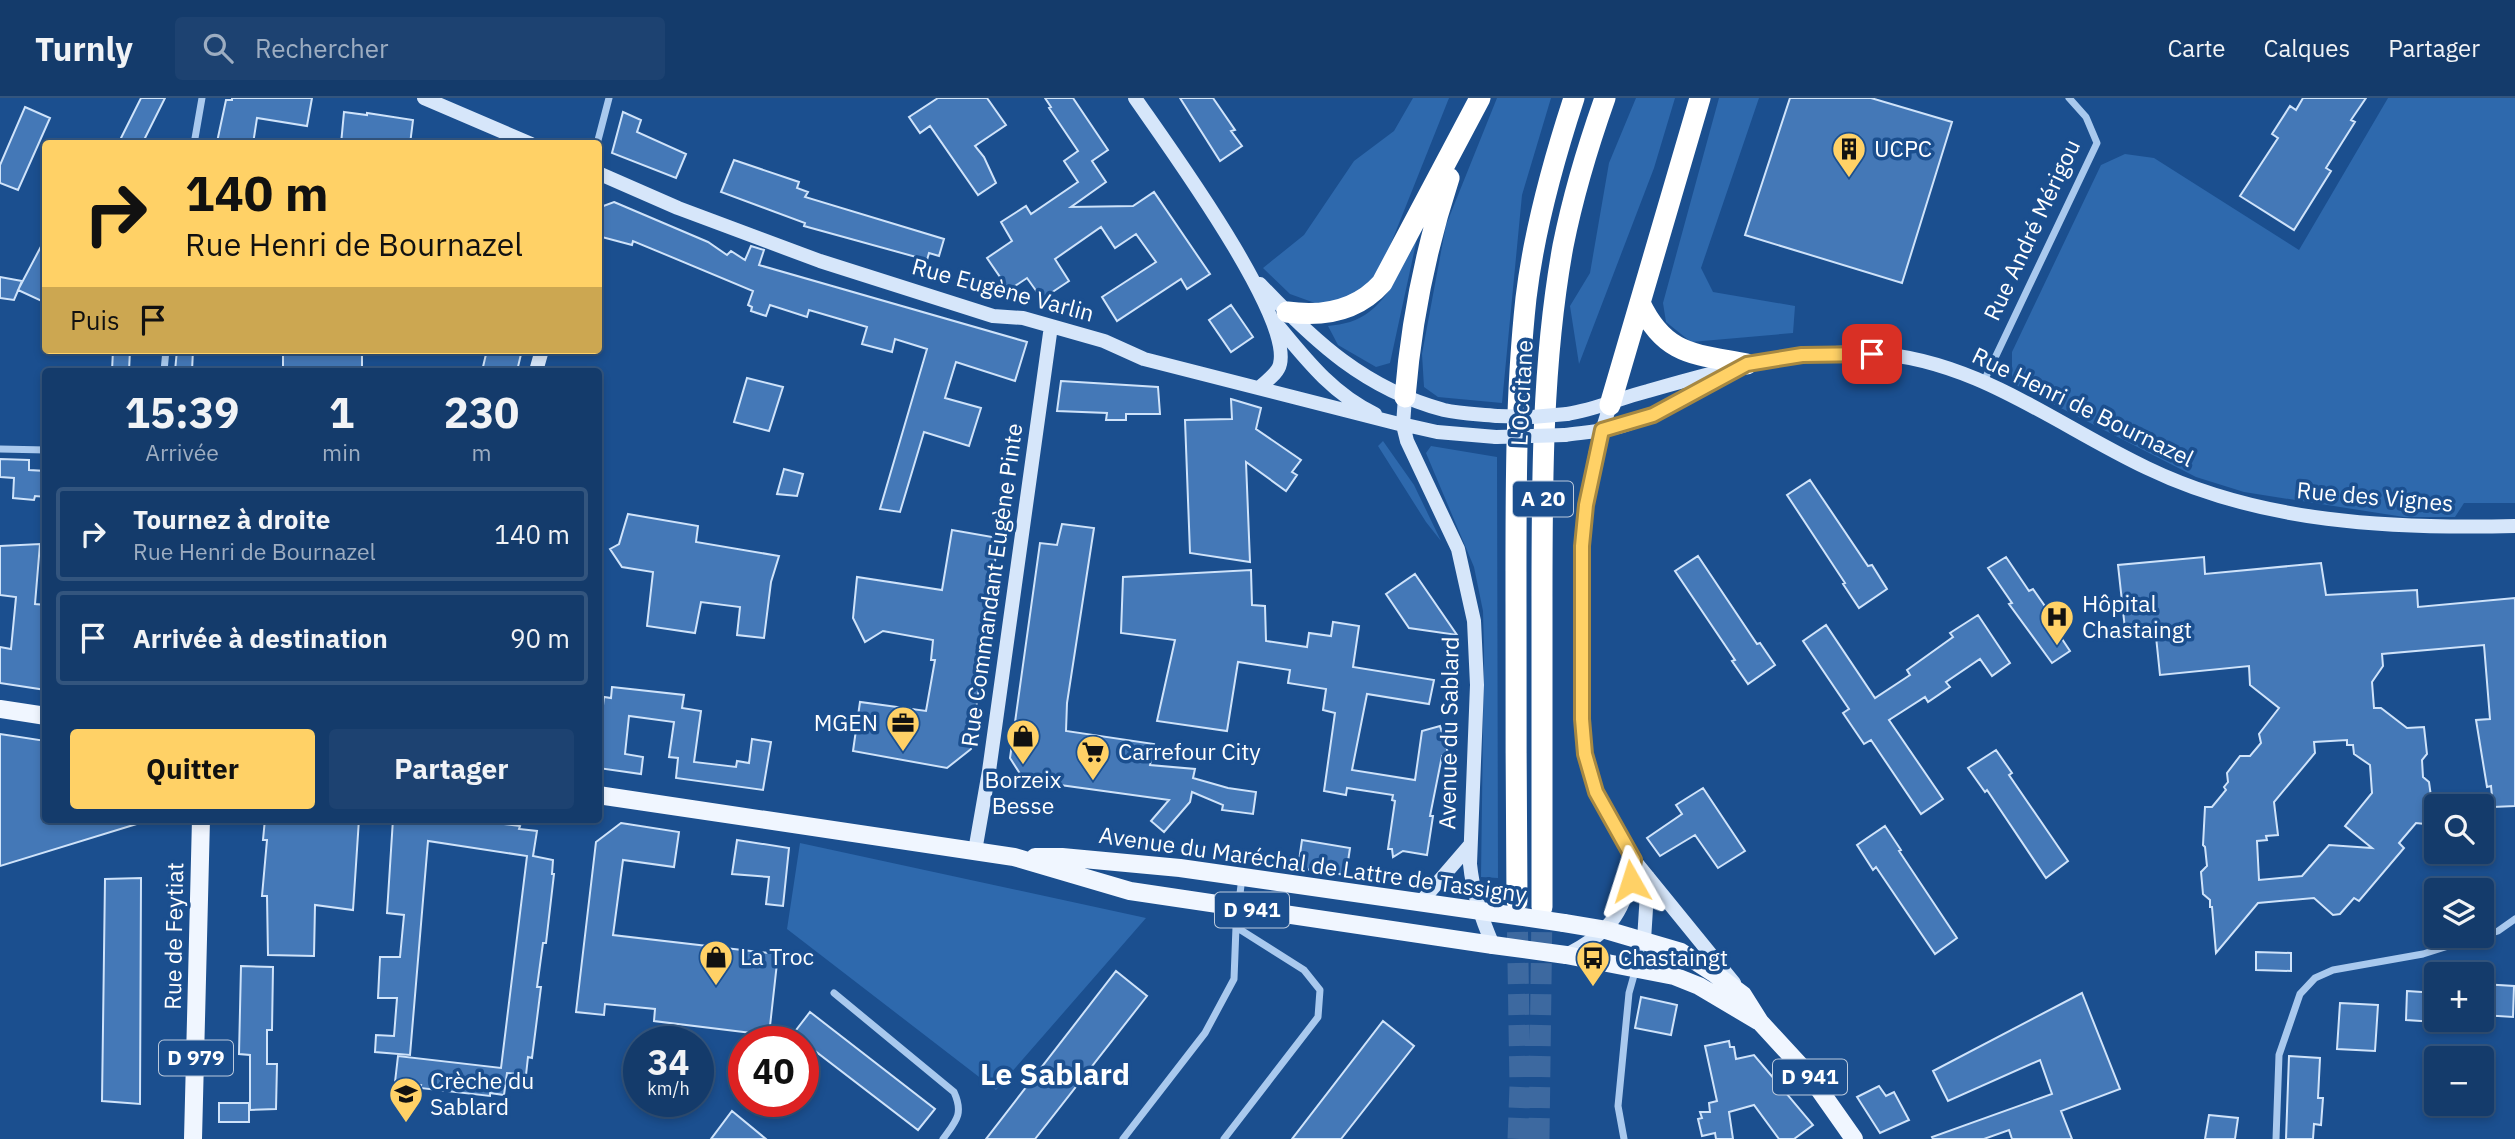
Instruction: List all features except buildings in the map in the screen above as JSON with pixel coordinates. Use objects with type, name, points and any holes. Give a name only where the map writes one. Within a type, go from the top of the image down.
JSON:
[{"type":"highway","name":"L'Occitane","points":[[1517,901],[1516,542],[1522,358],[1527,297],[1542,213],[1559,143],[1574,98]]},
{"type":"highway","name":"L'Occitane","points":[[1542,907],[1542,526],[1548,376],[1564,245],[1581,174],[1605,98]]},
{"type":"highway","points":[[1610,405],[1700,98]]},
{"type":"highway","points":[[1278,313],[1335,312],[1355,306],[1371,296],[1382,283],[1479,101]]},
{"type":"highway","points":[[1405,397],[1408,363],[1429,249],[1454,160],[1479,101]]},
{"type":"highway","points":[[1640,303],[1648,319],[1666,341],[1685,352],[1747,364]]},
{"type":"main road","points":[[0,709],[42,715]]},
{"type":"main road","name":"Avenue du Maréchal de Lattre de Tassigny","points":[[602,796],[1014,857],[1130,891],[1634,967],[1674,976],[1699,986],[1760,1022]]},
{"type":"main road","name":"Rue de Feytiat","points":[[193,1139],[201,823]]},
{"type":"main road","name":"Avenue du Maréchal de Lattre de Tassigny","points":[[1014,857],[1062,857],[1180,868],[1606,930],[1681,952],[1744,995],[1760,1022],[1809,1075],[1854,1139]]},
{"type":"street","points":[[195,140],[202,98]]},
{"type":"street","points":[[424,98],[522,140]]},
{"type":"street","points":[[598,140],[609,98]]},
{"type":"street","points":[[1135,98],[1318,373],[1341,393],[1371,412],[1404,425],[1437,432],[1496,437],[1565,435],[1602,430]]},
{"type":"street","name":"Rue André Mérigou","points":[[1984,381],[2097,144],[2086,117],[2069,98]]},
{"type":"street","name":"Rue Eugène Varlin","points":[[602,175],[678,208],[820,261],[993,316],[1023,318],[1104,341],[1144,359],[1404,425]]},
{"type":"street","points":[[1259,387],[1271,377],[1280,364],[1278,313]]},
{"type":"street","points":[[1278,313],[1339,360],[1376,383],[1405,397],[1453,412],[1532,417],[1567,414],[1610,405],[1586,505],[1582,546],[1582,719],[1585,754],[1596,792],[1634,860],[1744,995]]},
{"type":"street","name":"Rue Commandant Eugène Pinte","points":[[975,851],[1051,326]]},
{"type":"street","name":"Rue Henri de Bournazel","points":[[1610,405],[1646,391],[1747,364],[1802,355],[1872,354],[1941,365],[1984,381],[2148,469],[2232,500]]},
{"type":"street","name":"Rue Henri de Bournazel","points":[[1602,430],[1653,415],[1747,364]]},
{"type":"street","name":"Avenue du Sablard","points":[[1405,397],[1404,425],[1407,441],[1458,549],[1474,621],[1477,685],[1470,845],[1472,883],[1487,912],[1493,945]]},
{"type":"street","points":[[0,449],[42,450]]},
{"type":"street","name":"Rue des Vignes","points":[[2232,500],[2303,516],[2342,521],[2440,528],[2515,526]]},
{"type":"street","name":"Avenue du Sablard","points":[[1420,903],[1470,845]]},
{"type":"street","points":[[1566,955],[1606,930],[1618,914],[1627,896],[1634,860]]},
{"type":"street","points":[[1123,1139],[1205,1033],[1234,979],[1237,908],[1242,877]]},
{"type":"street","points":[[1624,1139],[1618,1106],[1629,993],[1634,967],[1644,940],[1648,877]]},
{"type":"street","points":[[2494,932],[2515,919]]},
{"type":"street","points":[[1224,1139],[1318,1017],[1320,990],[1304,970],[1236,927]]},
{"type":"street","points":[[2276,1139],[2278,1055],[2301,994],[2315,978],[2333,970],[2442,948]]},
{"type":"street","points":[[834,993],[954,1092],[959,1103],[959,1117],[943,1139]]},
{"type":"shaded area","points":[[1413,98],[1449,98],[1378,276],[1353,303],[1326,307],[1290,294],[1263,268],[1304,235],[1354,161],[1394,131]]},
{"type":"shaded area","points":[[1497,98],[1551,98],[1522,195],[1502,403],[1438,397],[1424,387],[1422,354],[1446,225]]},
{"type":"shaded area","points":[[1636,98],[1675,98],[1654,168],[1579,364],[1570,306],[1590,273],[1609,163]]},
{"type":"shaded area","points":[[1719,98],[1759,98],[1701,268],[1713,292],[1795,306],[1793,333],[1691,342],[1666,322],[1663,303]]},
{"type":"shaded area","points":[[2388,98],[2515,98],[2515,503],[2464,503],[2455,517],[2404,517],[2244,492],[2196,477],[2012,383],[2012,352],[2101,165],[2125,154],[2154,158],[2299,250]]},
{"type":"shaded area","points":[[1421,220],[1390,363],[1376,367],[1338,345],[1328,326],[1350,322],[1377,306],[1396,279]]},
{"type":"shaded area","points":[[1383,441],[1414,485],[1441,541],[1378,446]]},
{"type":"shaded area","points":[[1431,446],[1497,457],[1498,878],[1481,877],[1483,611],[1474,567],[1426,453]]},
{"type":"shaded area","points":[[800,843],[1146,918],[996,1090],[787,929]]},
{"type":"tunnel","points":[[1517,901],[1520,1086],[1518,1139]]},
{"type":"tunnel","points":[[1539,1139],[1542,907]]},
{"type":"place","name":"UCPC","points":[[1849,179]]},
{"type":"place","name":"Hôpital Chastaingt","points":[[2057,647]]},
{"type":"place","name":"MGEN","points":[[903,753]]},
{"type":"place","name":"Borzeix Besse","points":[[1023,766]]},
{"type":"place","name":"Carrefour City","points":[[1093,782]]},
{"type":"place","name":"La Troc","points":[[716,987]]},
{"type":"place","name":"Chastaingt","points":[[1593,988]]},
{"type":"place","name":"Crèche du Sablard","points":[[406,1124]]},
{"type":"district","name":"Le Sablard","points":[[1055,1075]]},
{"type":"route","points":[[1631,881],[1634,860],[1596,792],[1585,754],[1582,719],[1582,546],[1586,505],[1602,430],[1653,415],[1747,364],[1802,355],[1872,354]]}]
